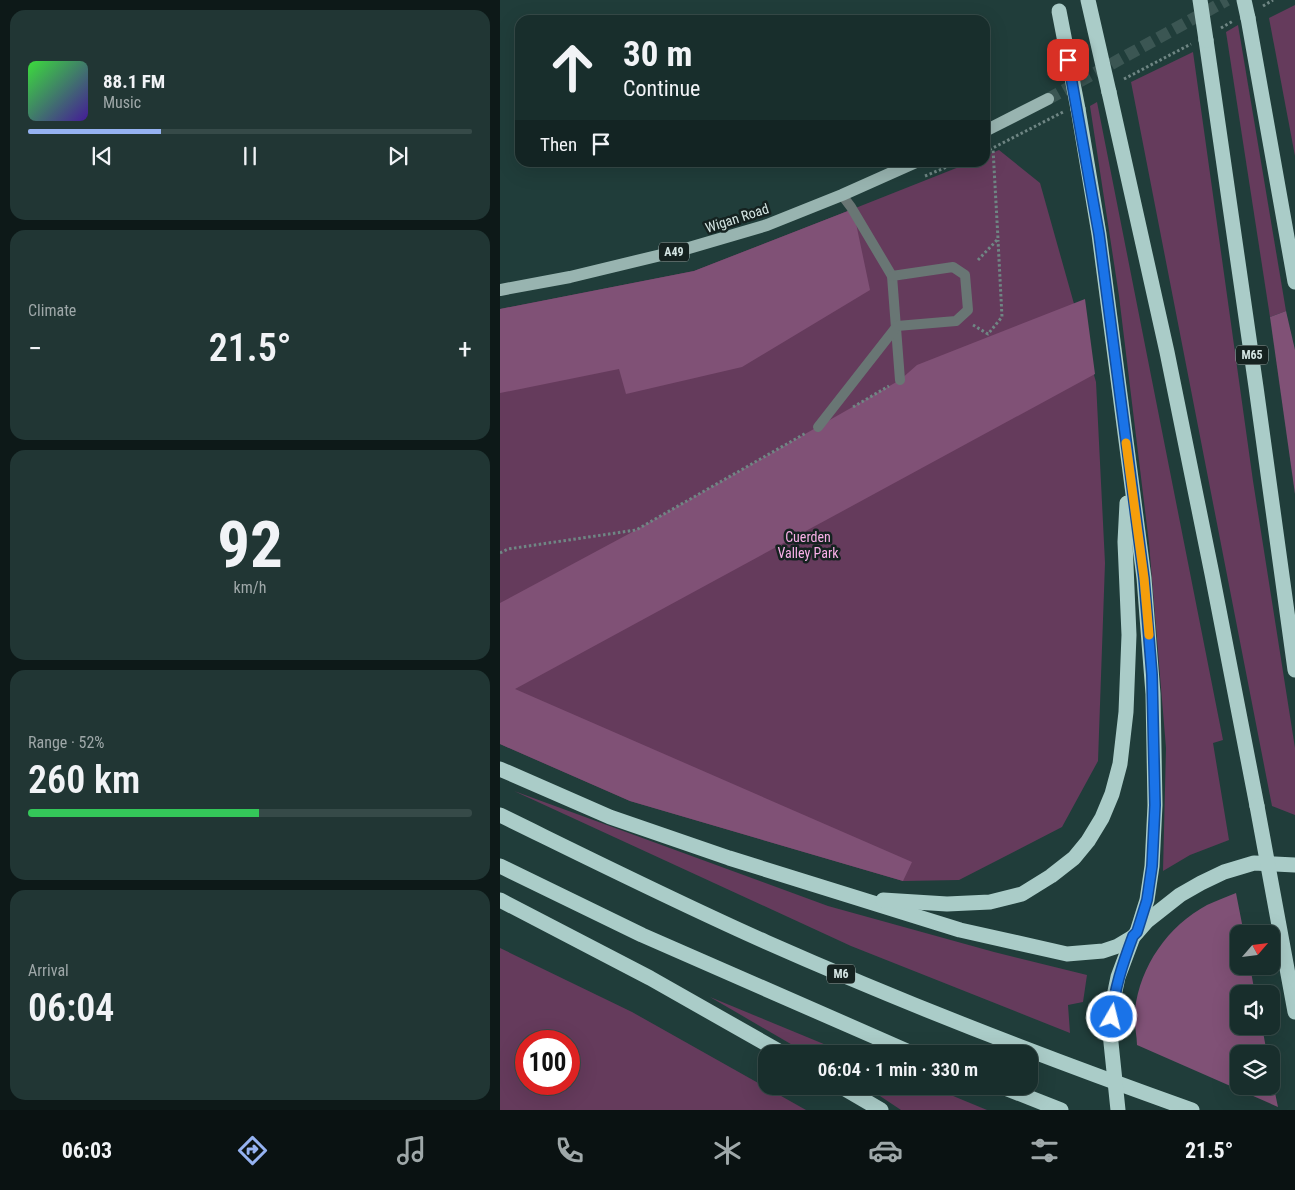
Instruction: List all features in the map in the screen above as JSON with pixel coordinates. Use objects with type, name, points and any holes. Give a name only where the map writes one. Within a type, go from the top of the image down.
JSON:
[{"type":"highway","points":[[1088,0],[1115,87],[1212,574],[1295,1012]]},
{"type":"highway","name":"M65","points":[[1200,0],[1295,670]]},
{"type":"highway","points":[[1058,6],[1073,109],[1099,234],[1144,578],[1153,694],[1155,796],[1152,866],[1147,900],[1118,977],[1113,1001],[1110,1033],[1118,1110]]},
{"type":"highway","points":[[1247,11],[1295,282]]},
{"type":"highway","points":[[859,899],[947,904],[990,902],[1022,894],[1052,876],[1074,858],[1088,841],[1102,818],[1112,794],[1120,764],[1126,712],[1129,635],[1125,542],[1130,471]]},
{"type":"highway","points":[[500,770],[610,817],[729,858],[960,930],[1067,954],[1102,951],[1118,946],[1135,934],[1180,895],[1224,872],[1254,863],[1295,865]]},
{"type":"highway","name":"M6","points":[[500,815],[622,875],[766,942],[978,1030],[1192,1110]]},
{"type":"highway","points":[[500,866],[642,935],[893,1045]]},
{"type":"highway","points":[[500,900],[650,978],[768,1045]]},
{"type":"highway","points":[[845,1095],[864,1110]]},
{"type":"highway","points":[[855,1095],[881,1110]]},
{"type":"highway","points":[[1023,1095],[1061,1110]]},
{"type":"main road","points":[[990,128],[1048,99]]},
{"type":"main road","name":"Wigan Road","points":[[500,290],[570,277],[682,250],[767,225],[905,167]]},
{"type":"lane","points":[[842,195],[892,276],[900,380]]},
{"type":"lane","points":[[818,427],[897,326],[956,321],[968,310],[965,275],[953,267],[892,276]]},
{"type":"path","points":[[1115,87],[1205,38],[1247,11],[1274,0]]},
{"type":"path","points":[[990,150],[1073,109]]},
{"type":"path","points":[[973,325],[988,334],[1002,317],[993,148]]},
{"type":"path","points":[[978,260],[998,239]]},
{"type":"path","points":[[852,408],[900,380]]},
{"type":"path","points":[[500,553],[508,549],[636,530],[818,427]]},
{"type":"green space","points":[[1295,5],[1295,156],[1269,18]]},
{"type":"green space","points":[[1238,25],[1286,311],[1270,317],[1226,32]]},
{"type":"green space","points":[[1193,52],[1253,481],[1295,748],[1295,815],[1272,806],[1131,82]]},
{"type":"green space","points":[[1097,102],[1223,740],[1213,743],[1229,840],[1190,855],[1163,871],[1166,748],[1149,543],[1119,296],[1090,106]]},
{"type":"green space","name":"Cuerden Valley Park","points":[[999,150],[1040,183],[1096,382],[1105,563],[1098,761],[1062,827],[959,880],[903,881],[630,801],[500,744],[500,309],[694,271],[959,167],[990,167],[990,154]]},
{"type":"green space","points":[[514,791],[828,906],[994,952],[1087,975],[1083,1002],[1068,1005],[1070,1033],[851,946]]},
{"type":"green space","points":[[500,948],[632,1012],[758,1083],[758,1095],[779,1095],[806,1110],[500,1110]]},
{"type":"green space","points":[[710,997],[826,1045],[793,1045]]},
{"type":"green space","points":[[878,1095],[951,1095],[987,1110],[901,1110]]},
{"type":"shaded area","points":[[853,209],[870,290],[742,367],[626,394],[619,369],[500,393],[500,309],[694,271]]},
{"type":"shaded area","points":[[1085,299],[1095,374],[515,689],[912,862],[903,881],[630,801],[500,744],[500,603],[636,530],[900,380],[917,365]]},
{"type":"shaded area","points":[[1286,311],[1295,350],[1295,494],[1270,317]]},
{"type":"shaded area","points":[[1236,893],[1242,925],[1230,925],[1230,975],[1252,975],[1253,985],[1230,985],[1230,1035],[1264,1035],[1265,1045],[1230,1045],[1230,1086],[1137,1045],[1135,1014],[1138,994],[1150,963],[1168,936],[1180,924],[1207,905]]},
{"type":"shaded area","points":[[1251,1095],[1275,1095],[1278,1107]]},
{"type":"tunnel","points":[[1048,99],[1227,0]]},
{"type":"slow traffic","points":[[1126,443],[1144,578],[1149,635]]},
{"type":"route","points":[[1068,60],[1099,234],[1144,578],[1153,694],[1155,805],[1152,866],[1147,900],[1137,932],[1133,936],[1118,977],[1112,1017]]}]
